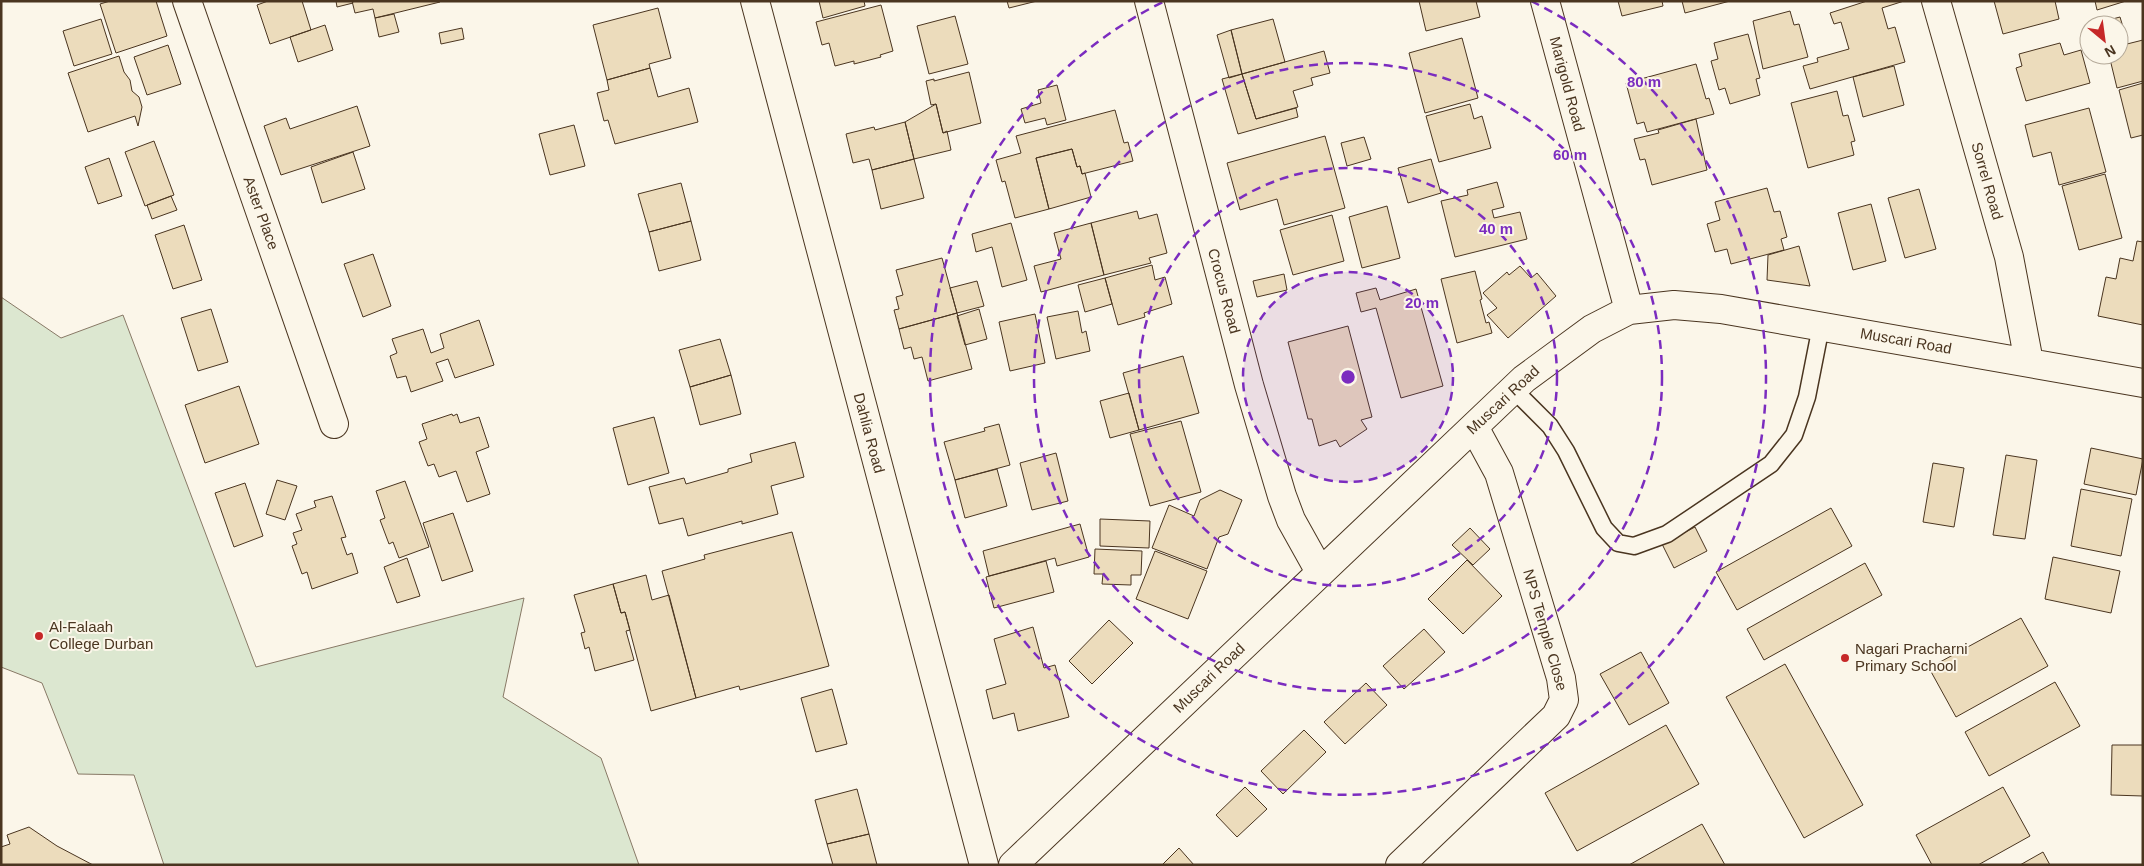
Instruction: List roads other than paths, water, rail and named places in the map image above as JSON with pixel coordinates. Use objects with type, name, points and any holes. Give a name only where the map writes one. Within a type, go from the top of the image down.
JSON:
[{"type":"street","name":"Aster Place","points":[[187,1],[334,424]]},
{"type":"street","name":"Dahlia Road","points":[[755,1],[984,865]]},
{"type":"street","name":"Crocus Road","points":[[1149,1],[1244,366],[1282,496],[1291,520],[1320,572]]},
{"type":"street","name":"Marigold Road","points":[[1545,1],[1629,310]]},
{"type":"street","name":"Sorrel Road","points":[[1936,1],[2009,257],[2029,362]]},
{"type":"street","name":"Muscari Road","points":[[1013,865],[1513,389],[1556,354],[1592,329],[1629,310],[1674,305],[1721,309],[2029,362],[2143,384]]},
{"type":"street","name":"NPS Temple Close","points":[[1400,865],[1556,716],[1564,700],[1561,678],[1499,473],[1474,427]]},
{"type":"lane","points":[[1513,389],[1550,426],[1566,451],[1604,528],[1618,543],[1634,546],[1667,534],[1771,464],[1794,435],[1807,397],[1821,326]]},
{"type":"place","name":"Al-Falaah College Durban","points":[[39,636]]},
{"type":"place","name":"Nagari Pracharni Primary School","points":[[1845,658]]}]
